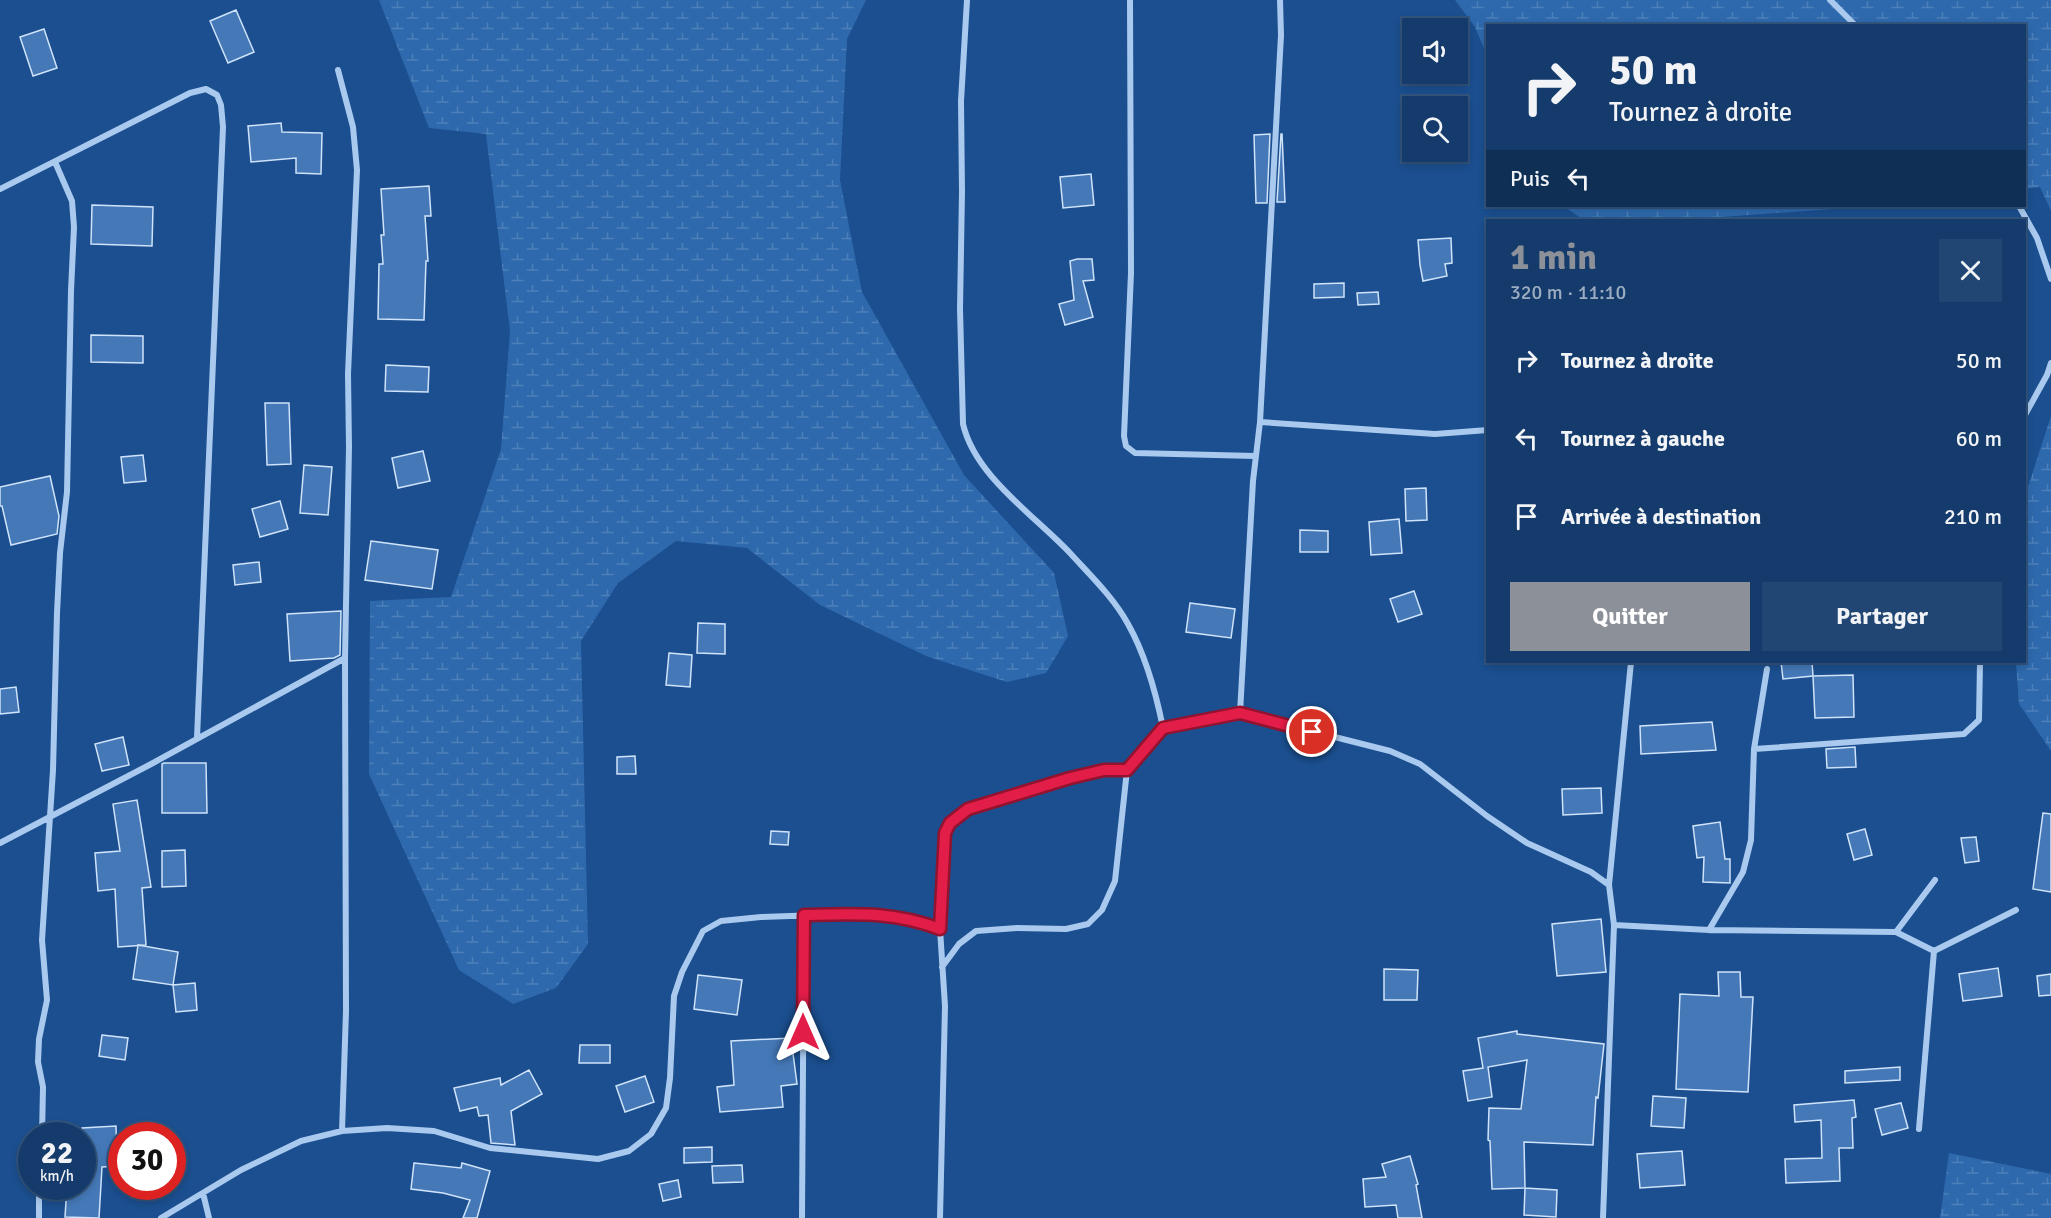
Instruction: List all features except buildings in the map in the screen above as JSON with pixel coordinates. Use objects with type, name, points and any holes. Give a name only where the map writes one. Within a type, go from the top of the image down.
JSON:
[{"type":"street","points":[[967,0],[961,101],[960,309],[963,416],[967,441],[978,459],[1010,496],[1069,552],[1128,623],[1148,669],[1163,728]]},
{"type":"street","points":[[1130,0],[1131,273],[1124,436],[1126,446],[1135,453],[1255,456]]},
{"type":"street","points":[[1240,713],[1255,456],[1260,422],[1281,35],[1280,0]]},
{"type":"street","points":[[1830,0],[1854,24]]},
{"type":"street","points":[[338,70],[353,127],[357,170],[348,374],[345,658],[346,1011],[342,1131]]},
{"type":"street","points":[[0,189],[190,93],[206,89],[217,94],[221,105],[223,127],[221,198],[214,298],[198,738]]},
{"type":"street","points":[[43,1122],[43,1087],[38,1062],[39,1039],[47,1000],[42,940],[53,770],[57,603],[67,492],[74,227],[72,201],[55,162]]},
{"type":"street","points":[[2020,207],[2037,238],[2051,279]]},
{"type":"street","points":[[2026,414],[2051,363]]},
{"type":"street","points":[[1260,422],[1435,434],[1486,430]]},
{"type":"street","points":[[0,843],[345,658]]},
{"type":"street","points":[[1603,1218],[1614,925],[1609,885],[1631,663]]},
{"type":"street","points":[[1754,749],[1964,734],[1979,720],[1980,663]]},
{"type":"street","points":[[1710,930],[1743,872],[1751,840],[1754,749],[1767,669]]},
{"type":"street","points":[[942,967],[959,944],[976,931],[1017,928],[1066,929],[1088,924],[1102,910],[1115,881],[1127,770],[1163,728],[1240,713],[1390,751],[1420,764],[1487,816],[1527,843],[1591,872],[1609,885]]},
{"type":"street","points":[[940,1218],[945,1006],[940,929],[945,833],[950,823],[968,809],[1070,778],[1104,770],[1127,770]]},
{"type":"street","points":[[1896,932],[1935,880]]},
{"type":"street","points":[[1934,951],[2016,910]]},
{"type":"street","points":[[161,1218],[241,1170],[301,1141],[342,1131],[387,1128],[434,1131],[490,1148],[598,1159],[629,1151],[651,1134],[666,1108],[670,1078],[674,996],[682,972],[703,931],[721,921],[804,915],[875,914],[920,921],[940,929]]},
{"type":"street","points":[[802,1218],[804,915]]},
{"type":"street","points":[[1614,925],[1710,930],[1896,932],[1934,951]]},
{"type":"street","points":[[1919,1129],[1934,951]]},
{"type":"street","points":[[203,1193],[209,1218]]},
{"type":"street","points":[[39,1200],[39,1218]]},
{"type":"green space","points":[[379,0],[866,0],[847,39],[840,180],[862,292],[964,475],[1054,573],[1068,636],[1046,673],[1007,682],[926,656],[820,605],[747,548],[676,541],[618,583],[581,641],[588,944],[556,988],[513,1004],[459,970],[369,774],[370,601],[451,597],[501,449],[510,331],[486,134],[429,128]]},
{"type":"green space","points":[[1455,0],[2051,0],[2051,211],[2040,187],[2026,189],[2026,24],[1486,24],[1486,53],[1475,27]]},
{"type":"green space","points":[[1564,207],[1861,207],[1694,219],[1582,219]]},
{"type":"green space","points":[[2051,416],[2051,751],[2019,704],[2016,663],[2026,663],[2026,493]]},
{"type":"green space","points":[[1949,1153],[2051,1174],[2051,1218],[1940,1218]]},
{"type":"route","points":[[803,1032],[804,915],[875,914],[920,921],[940,929],[945,833],[950,823],[968,809],[1070,778],[1104,770],[1127,770],[1163,728],[1240,713],[1312,732]]}]
